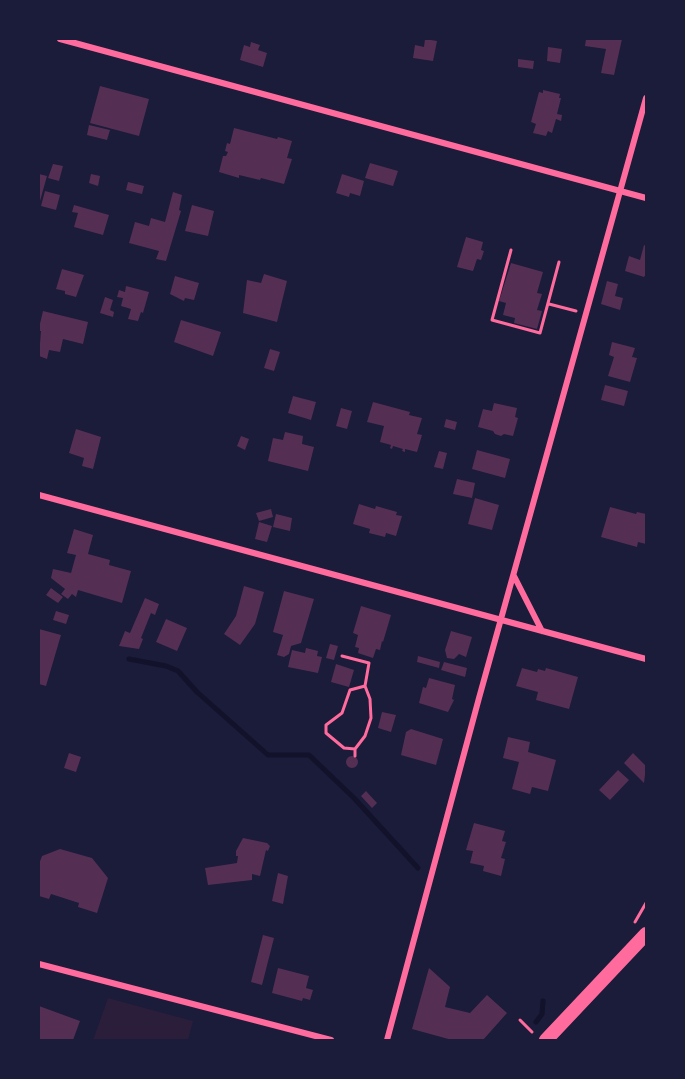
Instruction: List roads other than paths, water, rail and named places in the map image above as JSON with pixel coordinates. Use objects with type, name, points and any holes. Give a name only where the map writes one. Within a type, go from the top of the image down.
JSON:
[{"type":"main road","points":[[540,1036],[646,934]]},
{"type":"street","points":[[60,39],[646,198]]},
{"type":"street","points":[[387,1040],[646,98]]},
{"type":"street","points":[[39,495],[646,659]]},
{"type":"street","points":[[514,576],[542,631]]},
{"type":"street","points":[[39,964],[331,1040]]},
{"type":"waterway","points":[[129,659],[166,666],[178,671],[197,692],[268,755],[309,755],[354,798],[418,868]]},
{"type":"waterway","points":[[536,1022],[542,1014],[543,1001]]}]
